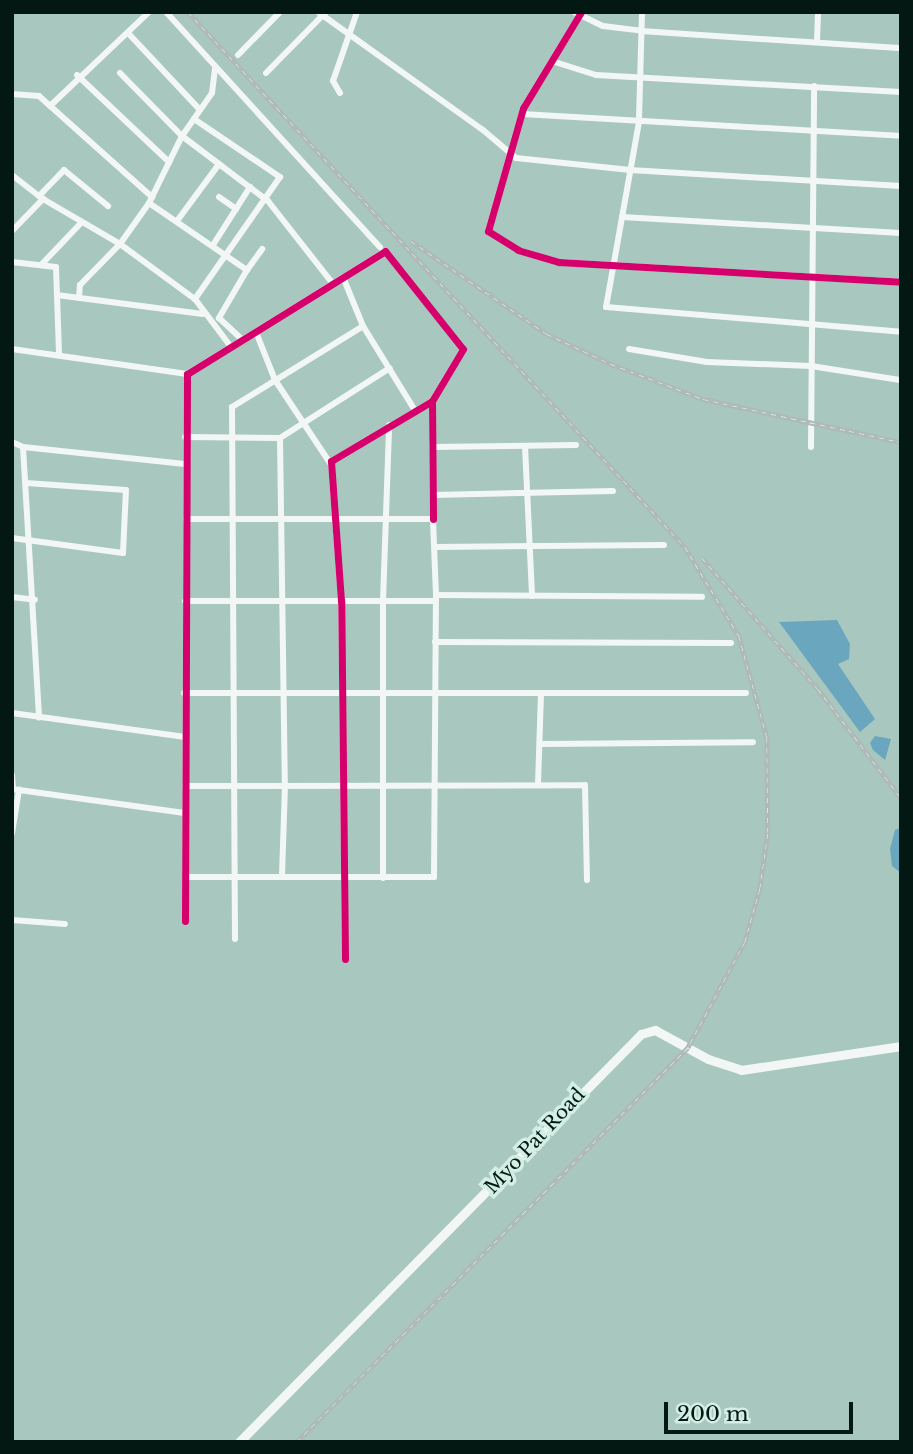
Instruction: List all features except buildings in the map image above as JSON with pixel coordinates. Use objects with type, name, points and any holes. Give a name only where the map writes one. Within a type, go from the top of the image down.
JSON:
[{"type":"main road","name":"Myo Pat Road","points":[[239,1442],[642,1034],[655,1030],[708,1059],[741,1070],[901,1046]]},
{"type":"street","points":[[50,106],[78,75],[149,12]]},
{"type":"street","points":[[166,12],[215,69],[380,247]]},
{"type":"street","points":[[237,55],[280,12]]},
{"type":"street","points":[[341,93],[333,81],[357,12]]},
{"type":"street","points":[[642,12],[643,78],[639,122],[606,307],[811,321],[901,332]]},
{"type":"street","points":[[817,43],[818,12]]},
{"type":"street","points":[[898,48],[642,31],[603,26],[578,13],[555,62],[522,114],[488,231],[518,250],[559,262],[614,262],[901,282]]},
{"type":"street","points":[[266,73],[322,14],[348,38],[483,130],[510,157],[630,170],[901,186]]},
{"type":"street","points":[[128,33],[200,110]]},
{"type":"street","points":[[555,62],[596,75],[901,92]]},
{"type":"street","points":[[79,298],[80,285],[120,244],[151,200],[182,136],[212,93],[215,69]]},
{"type":"street","points":[[120,73],[182,136],[262,197],[333,284]]},
{"type":"street","points":[[78,75],[169,162]]},
{"type":"street","points":[[811,447],[814,86]]},
{"type":"street","points":[[12,94],[39,96],[151,200],[247,270]]},
{"type":"street","points":[[522,114],[901,136]]},
{"type":"street","points":[[194,119],[279,177],[262,197],[195,299]]},
{"type":"street","points":[[177,221],[219,164]]},
{"type":"street","points":[[12,231],[64,170],[108,206]]},
{"type":"street","points":[[12,175],[41,198],[120,244],[195,299],[203,314],[231,347]]},
{"type":"street","points":[[213,245],[250,187]]},
{"type":"street","points":[[219,197],[236,209]]},
{"type":"street","points":[[622,217],[901,233]]},
{"type":"street","points":[[41,265],[82,222]]},
{"type":"street","points":[[243,340],[219,318],[262,249]]},
{"type":"street","points":[[12,349],[187,374],[385,251],[463,349],[432,401],[435,877],[348,880],[282,875],[185,877]]},
{"type":"street","points":[[12,262],[56,267],[59,355]]},
{"type":"street","points":[[343,277],[363,326],[414,409]]},
{"type":"street","points":[[57,295],[203,314]]},
{"type":"street","points":[[235,939],[237,810],[232,784],[232,407],[363,326]]},
{"type":"street","points":[[256,331],[275,380],[301,424],[332,466]]},
{"type":"street","points":[[629,349],[708,362],[811,366],[900,380]]},
{"type":"street","points":[[185,437],[280,438],[390,368]]},
{"type":"street","points":[[186,921],[184,694],[187,374]]},
{"type":"street","points":[[345,959],[348,880],[341,787],[341,601],[333,519],[331,461],[414,409],[432,401]]},
{"type":"street","points":[[383,878],[383,601],[389,425]]},
{"type":"street","points":[[280,438],[285,785],[282,875]]},
{"type":"street","points":[[12,442],[23,447],[185,464]]},
{"type":"street","points":[[525,446],[532,596]]},
{"type":"street","points":[[432,447],[576,446]]},
{"type":"street","points":[[23,447],[35,600],[39,718]]},
{"type":"street","points":[[12,538],[123,553],[127,490],[26,482]]},
{"type":"street","points":[[433,495],[613,491]]},
{"type":"street","points":[[186,519],[433,519]]},
{"type":"street","points":[[435,547],[664,545]]},
{"type":"street","points":[[185,601],[383,601],[532,596],[702,597]]},
{"type":"street","points":[[12,597],[35,600]]},
{"type":"street","points":[[435,642],[731,643]]},
{"type":"street","points":[[538,784],[541,693]]},
{"type":"street","points":[[184,694],[746,693]]},
{"type":"street","points":[[12,713],[185,737]]},
{"type":"street","points":[[540,744],[753,743]]},
{"type":"street","points":[[12,775],[15,789],[12,833]]},
{"type":"street","points":[[185,786],[585,785],[587,880]]},
{"type":"street","points":[[15,789],[184,814]]},
{"type":"street","points":[[12,920],[65,924]]},
{"type":"water","points":[[837,620],[850,644],[849,659],[838,664],[875,719],[860,732],[779,622]]},
{"type":"water","points":[[875,736],[891,739],[885,760],[873,750],[870,743]]},
{"type":"water","points":[[900,828],[901,873],[892,866],[890,849],[895,830]]},
{"type":"railway","points":[[188,12],[685,547],[739,636],[767,738],[768,834],[760,889],[745,942],[688,1048],[297,1442]]},
{"type":"railway","points":[[411,241],[547,334],[611,364],[703,399],[901,442]]},
{"type":"railway","points":[[702,558],[818,689],[901,798]]},
{"type":"cycle path","points":[[581,12],[523,108],[488,231],[518,250],[559,262],[901,282]]},
{"type":"cycle path","points":[[185,921],[187,374],[385,251],[463,349],[432,401],[433,519]]},
{"type":"cycle path","points":[[345,959],[341,601],[331,461],[432,401]]}]
